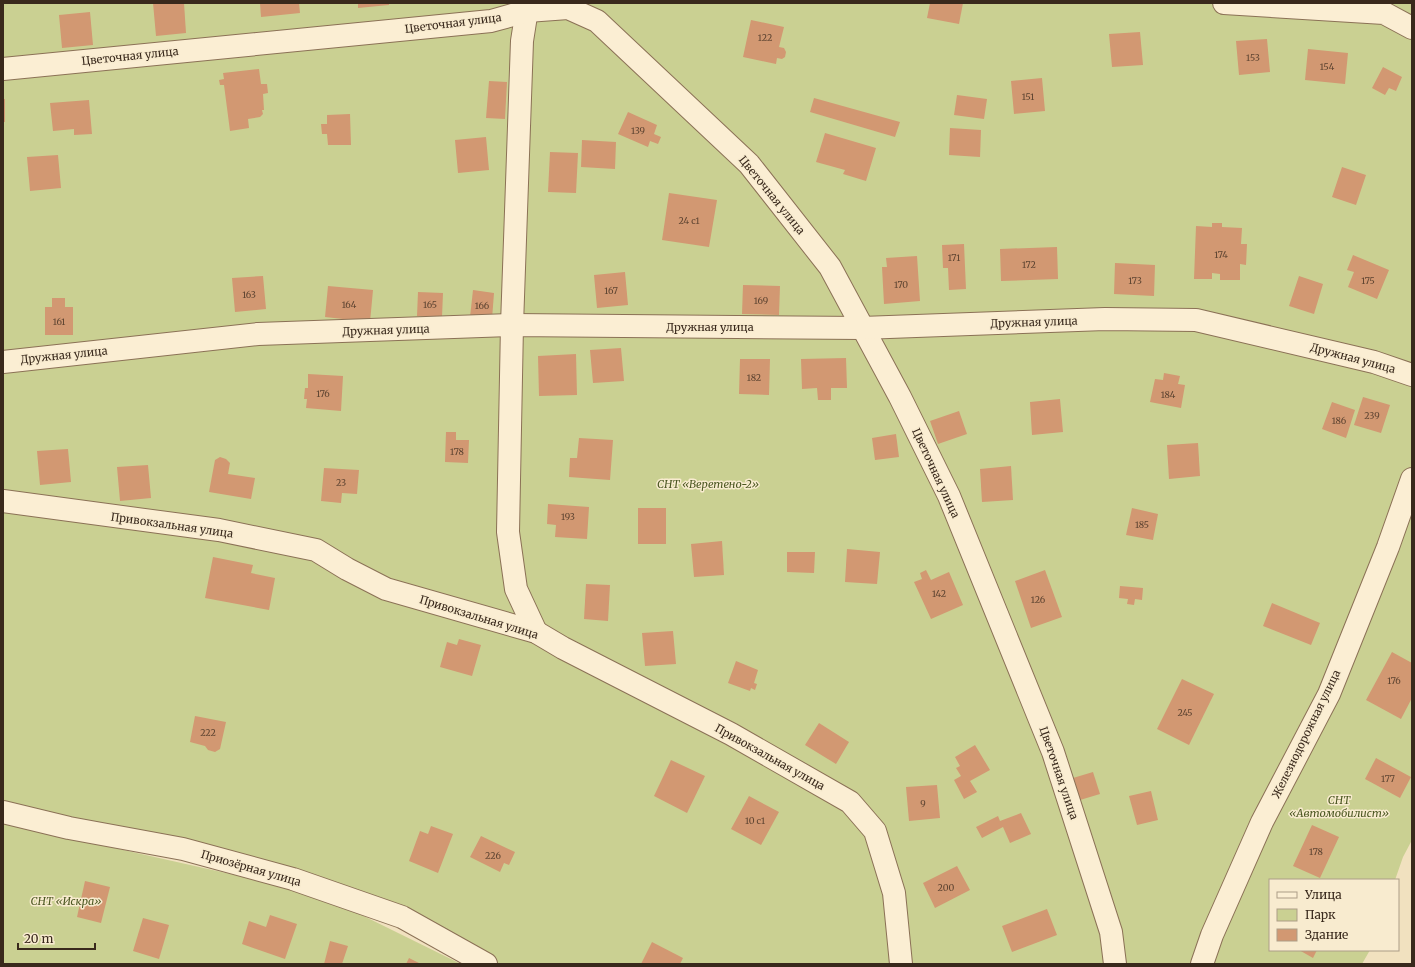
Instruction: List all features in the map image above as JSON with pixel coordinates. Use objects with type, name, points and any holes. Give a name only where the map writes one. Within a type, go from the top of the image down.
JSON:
[{"type":"street","points":[[1224,3],[1384,13],[1412,28]]},
{"type":"street","points":[[528,7],[522,41],[512,325],[508,532],[516,589],[536,632]]},
{"type":"street","name":"Цветочная улица","points":[[3,69],[491,21],[528,7],[568,8],[597,21],[749,164],[830,267],[900,397],[949,496],[1053,752],[1110,932],[1115,964]]},
{"type":"street","name":"Дружная улица","points":[[3,362],[258,334],[512,325],[862,328],[1105,319],[1196,320],[1374,362],[1412,375]]},
{"type":"street","name":"Железнодорожная улица","points":[[1202,964],[1212,935],[1262,822],[1329,694],[1388,547],[1412,479]]},
{"type":"street","name":"Привокзальная улица","points":[[3,501],[219,530],[316,550],[347,569],[386,589],[536,632],[563,648],[731,734],[850,802],[876,831],[894,893],[901,964]]},
{"type":"street","name":"Приозёрная улица","points":[[3,812],[69,828],[183,849],[294,879],[402,917],[486,964]]},
{"type":"green space","name":"СНТ «Веретено-2»","points":[[3,3],[1412,3],[1412,840],[1403,857],[1395,879],[1269,879],[1269,951],[1369,951],[1362,964],[486,964],[402,917],[3,812]]},
{"type":"green space","name":"СНТ «Искра»","points":[[3,823],[319,894],[461,964],[3,964]]},
{"type":"building","points":[[153,3],[184,3],[186,33],[156,36]]},
{"type":"building","points":[[260,3],[299,3],[300,13],[261,17]]},
{"type":"building","points":[[358,3],[389,3],[389,5],[358,8]]},
{"type":"building","points":[[930,3],[963,3],[959,24],[927,18]]},
{"type":"building","points":[[90,12],[93,45],[62,48],[59,15]]},
{"type":"building","points":[[751,20],[784,27],[779,47],[784,48],[786,52],[785,57],[782,59],[777,58],[776,64],[743,57]]},
{"type":"building","points":[[1140,32],[1143,65],[1112,67],[1109,34]]},
{"type":"building","points":[[1267,39],[1270,72],[1239,75],[1236,41]]},
{"type":"building","points":[[1308,49],[1348,53],[1345,84],[1305,80]]},
{"type":"building","points":[[1383,67],[1402,77],[1396,91],[1389,88],[1385,95],[1372,88]]},
{"type":"building","points":[[259,69],[261,84],[267,84],[268,93],[263,94],[263,114],[260,117],[248,119],[249,128],[230,131],[224,85],[220,85],[219,80],[224,79],[223,73]]},
{"type":"building","points":[[1042,78],[1045,111],[1014,114],[1011,81]]},
{"type":"building","points":[[489,81],[507,82],[505,119],[486,118]]},
{"type":"building","points":[[957,95],[987,99],[984,119],[954,115]]},
{"type":"building","points":[[814,98],[900,122],[895,137],[810,112]]},
{"type":"building","points":[[3,99],[5,99],[5,122],[3,122]]},
{"type":"building","points":[[89,100],[92,134],[74,135],[74,129],[53,131],[50,103]]},
{"type":"building","points":[[628,112],[657,125],[654,134],[661,137],[658,144],[650,141],[648,147],[618,134]]},
{"type":"building","points":[[350,114],[351,145],[328,145],[327,134],[322,134],[321,124],[327,124],[327,115]]},
{"type":"building","points":[[950,128],[981,130],[980,157],[949,155]]},
{"type":"building","points":[[825,133],[876,148],[866,181],[843,174],[845,170],[816,162]]},
{"type":"building","points":[[486,137],[489,170],[458,173],[455,140]]},
{"type":"building","points":[[582,140],[616,142],[615,169],[581,167]]},
{"type":"building","points":[[550,152],[578,153],[576,193],[548,192]]},
{"type":"building","points":[[58,155],[61,188],[30,191],[27,157]]},
{"type":"building","points":[[1342,167],[1366,175],[1356,205],[1332,197]]},
{"type":"building","points":[[669,193],[717,200],[709,247],[662,240]]},
{"type":"building","points":[[1212,223],[1222,223],[1222,227],[1242,228],[1241,244],[1247,244],[1246,265],[1240,264],[1240,280],[1220,280],[1220,274],[1212,273],[1212,279],[1194,279],[1196,226],[1212,227]]},
{"type":"building","points":[[964,244],[966,289],[949,290],[948,268],[943,268],[942,245]]},
{"type":"building","points":[[1057,247],[1058,279],[1001,281],[1000,249]]},
{"type":"building","points":[[1353,255],[1389,270],[1377,299],[1348,287],[1354,272],[1347,270]]},
{"type":"building","points":[[917,256],[920,301],[884,304],[882,267],[887,267],[886,258]]},
{"type":"building","points":[[1115,263],[1155,265],[1154,296],[1114,294]]},
{"type":"building","points":[[625,272],[628,305],[597,308],[594,275]]},
{"type":"building","points":[[263,276],[266,309],[235,312],[232,278]]},
{"type":"building","points":[[1299,276],[1323,284],[1314,314],[1289,306]]},
{"type":"building","points":[[743,285],[780,286],[779,315],[742,314]]},
{"type":"building","points":[[328,286],[373,290],[370,322],[325,317]]},
{"type":"building","points":[[473,290],[494,293],[492,319],[470,317]]},
{"type":"building","points":[[418,292],[443,293],[442,317],[417,316]]},
{"type":"building","points":[[52,298],[65,298],[65,307],[73,307],[73,335],[45,335],[45,307],[52,307]]},
{"type":"building","points":[[621,348],[624,381],[593,383],[590,350]]},
{"type":"building","points":[[576,354],[577,395],[539,396],[538,356]]},
{"type":"building","points":[[846,358],[847,388],[831,388],[831,400],[818,400],[817,388],[802,389],[801,359]]},
{"type":"building","points":[[740,359],[770,359],[769,395],[739,394]]},
{"type":"building","points":[[1164,373],[1180,376],[1178,384],[1185,385],[1181,408],[1150,402],[1155,379],[1163,380]]},
{"type":"building","points":[[308,374],[343,376],[341,411],[306,408],[307,399],[304,399],[305,388],[308,388]]},
{"type":"building","points":[[1363,397],[1390,405],[1381,433],[1354,425]]},
{"type":"building","points":[[1060,399],[1063,432],[1032,435],[1030,402]]},
{"type":"building","points":[[1332,402],[1355,410],[1346,438],[1322,429]]},
{"type":"building","points":[[959,411],[967,434],[938,444],[930,421]]},
{"type":"building","points":[[446,432],[456,432],[456,440],[469,440],[468,463],[445,462]]},
{"type":"building","points":[[896,434],[899,457],[875,460],[872,438]]},
{"type":"building","points":[[579,438],[613,440],[610,480],[569,477],[570,458],[577,458]]},
{"type":"building","points":[[1198,443],[1200,476],[1169,479],[1167,445]]},
{"type":"building","points":[[68,449],[71,482],[40,485],[37,451]]},
{"type":"building","points":[[220,457],[226,459],[230,463],[228,474],[255,478],[251,499],[209,492],[215,460]]},
{"type":"building","points":[[148,465],[151,498],[120,501],[117,467]]},
{"type":"building","points":[[1011,466],[1013,500],[982,502],[980,469]]},
{"type":"building","points":[[324,468],[359,470],[357,494],[342,493],[341,503],[321,501]]},
{"type":"building","points":[[548,504],[589,507],[587,539],[555,537],[556,525],[547,524]]},
{"type":"building","points":[[638,508],[666,508],[666,544],[638,544]]},
{"type":"building","points":[[1132,508],[1158,514],[1153,540],[1126,535]]},
{"type":"building","points":[[722,541],[724,575],[694,577],[691,544]]},
{"type":"building","points":[[847,549],[880,552],[877,584],[845,582]]},
{"type":"building","points":[[787,552],[815,552],[814,573],[787,572]]},
{"type":"building","points":[[213,557],[253,565],[251,573],[275,578],[269,610],[205,598]]},
{"type":"building","points":[[926,570],[931,580],[949,572],[963,605],[931,619],[914,582],[922,579],[920,573]]},
{"type":"building","points":[[1045,570],[1062,617],[1031,628],[1015,581]]},
{"type":"building","points":[[586,584],[610,585],[608,621],[584,619]]},
{"type":"building","points":[[1120,586],[1143,588],[1142,600],[1135,599],[1134,605],[1127,604],[1128,599],[1119,598]]},
{"type":"building","points":[[1272,603],[1320,623],[1311,645],[1263,626]]},
{"type":"building","points":[[673,631],[676,664],[645,666],[642,633]]},
{"type":"building","points":[[459,639],[481,645],[472,676],[440,667],[447,642],[457,645]]},
{"type":"building","points":[[1392,652],[1412,663],[1412,698],[1401,719],[1366,700]]},
{"type":"building","points":[[736,661],[758,670],[754,683],[757,684],[755,690],[751,688],[750,691],[728,683]]},
{"type":"building","points":[[1182,679],[1214,694],[1189,745],[1157,729]]},
{"type":"building","points":[[195,716],[226,722],[220,749],[215,752],[208,750],[205,746],[190,742]]},
{"type":"building","points":[[819,723],[849,742],[836,764],[805,745]]},
{"type":"building","points":[[975,745],[990,770],[970,781],[977,792],[964,799],[954,780],[961,776],[956,768],[960,766],[955,757]]},
{"type":"building","points":[[1376,758],[1411,777],[1400,798],[1365,779]]},
{"type":"building","points":[[671,760],[705,776],[687,813],[654,796]]},
{"type":"building","points":[[1093,772],[1100,794],[1080,800],[1073,778]]},
{"type":"building","points":[[937,785],[940,818],[909,821],[906,787]]},
{"type":"building","points":[[1151,791],[1158,820],[1137,825],[1129,796]]},
{"type":"building","points":[[749,796],[779,812],[761,845],[731,829]]},
{"type":"building","points":[[1021,813],[1031,834],[1010,843],[1003,827],[982,838],[976,827],[998,816],[1000,821]]},
{"type":"building","points":[[1312,825],[1339,837],[1320,878],[1293,866]]},
{"type":"building","points":[[431,826],[453,834],[438,873],[409,861],[420,831],[428,834]]},
{"type":"building","points":[[481,836],[515,852],[509,865],[504,863],[500,872],[470,857]]},
{"type":"building","points":[[957,866],[970,890],[935,908],[923,883]]},
{"type":"building","points":[[85,881],[110,887],[101,923],[77,917]]},
{"type":"building","points":[[1047,909],[1057,935],[1012,952],[1002,926]]},
{"type":"building","points":[[270,915],[297,924],[285,959],[242,944],[249,921],[266,927]]},
{"type":"building","points":[[143,918],[169,925],[159,959],[133,951]]},
{"type":"building","points":[[330,941],[348,946],[342,964],[324,964]]},
{"type":"building","points":[[652,942],[683,958],[680,964],[641,964]]},
{"type":"building","points":[[1301,951],[1316,951],[1313,958]]},
{"type":"building","points":[[409,958],[421,964],[406,964]]},
{"type":"park label","name":"СНТ «Автомобилист»","points":[[1339,806]]}]
